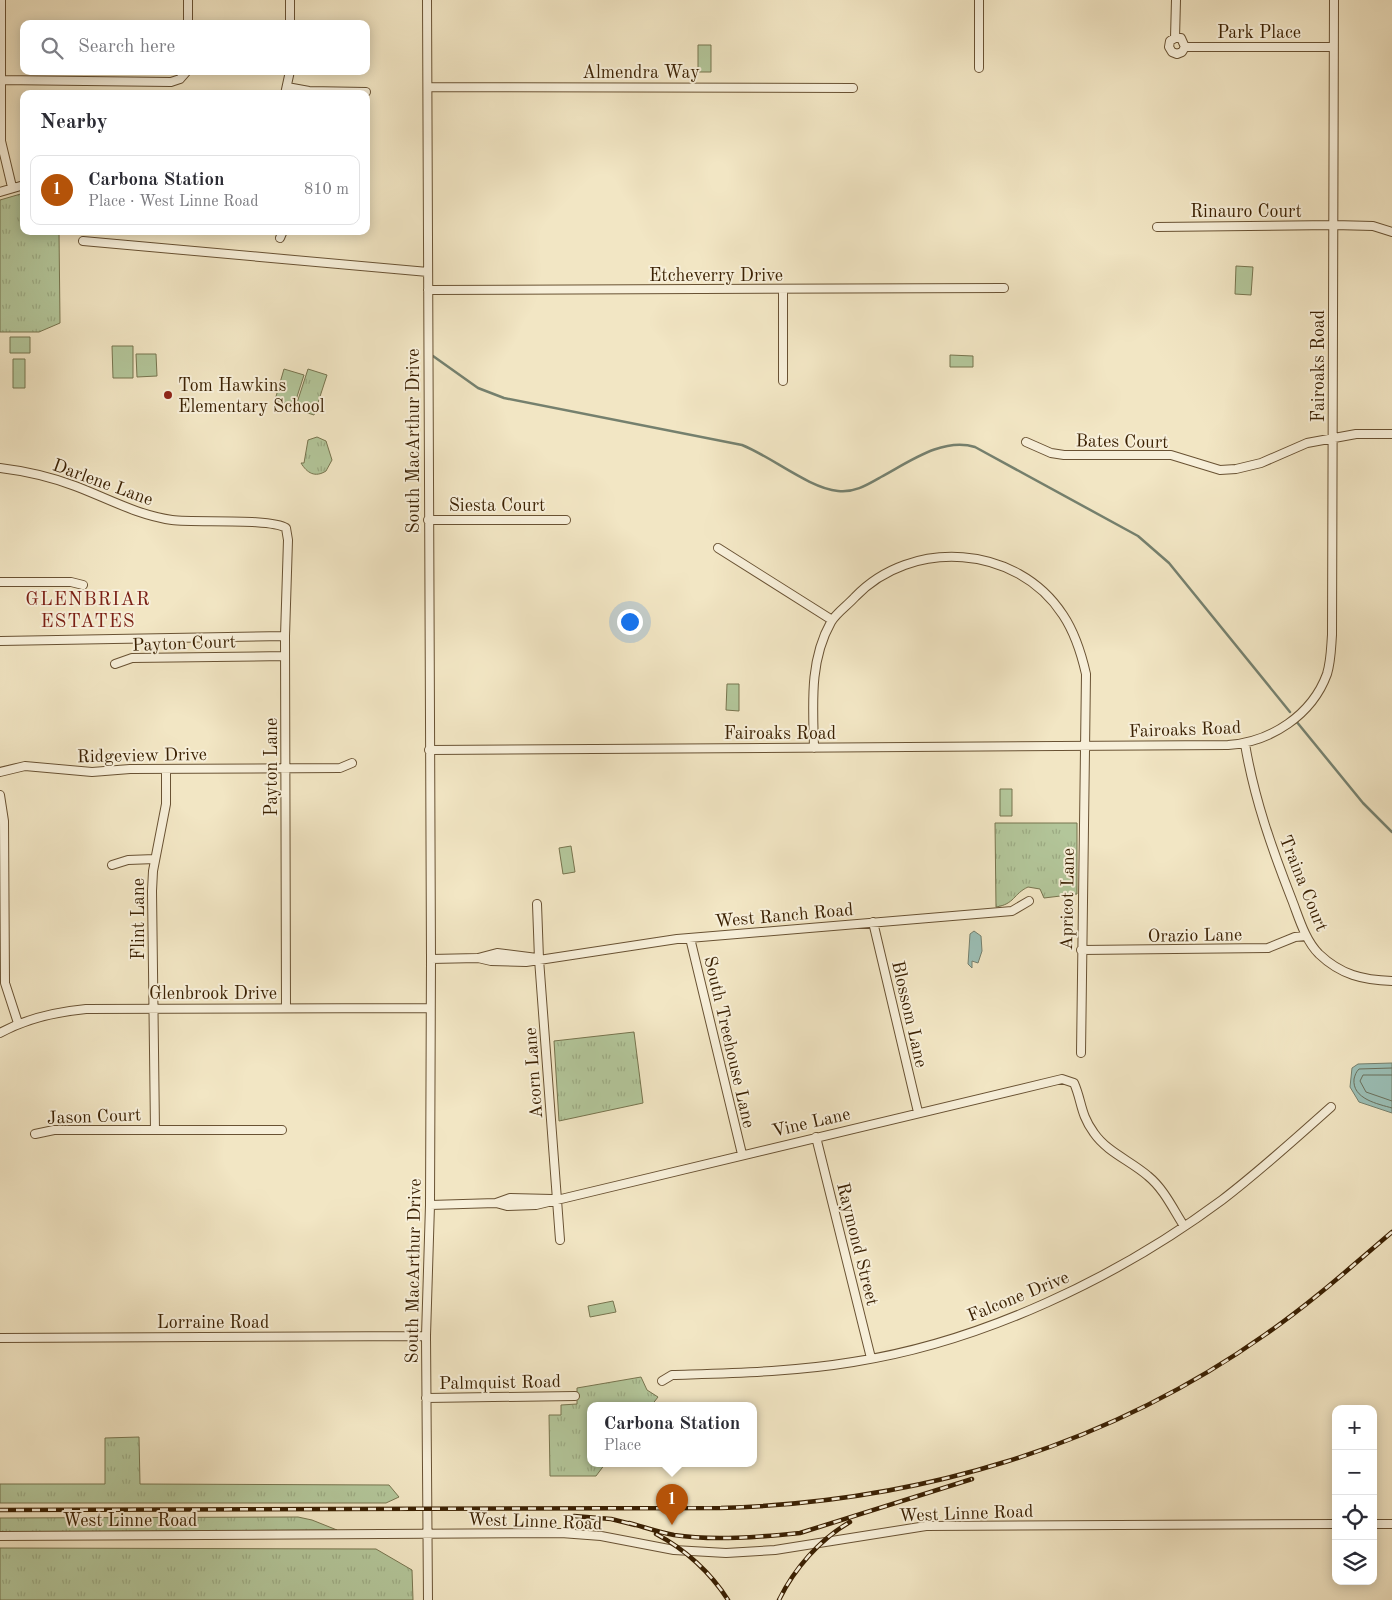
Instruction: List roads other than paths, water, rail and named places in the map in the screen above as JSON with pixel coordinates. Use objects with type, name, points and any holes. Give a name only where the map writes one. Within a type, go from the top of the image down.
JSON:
[{"type":"street","points":[[1,0],[1,141],[12,187]]},
{"type":"street","points":[[188,0],[188,20]]},
{"type":"street","points":[[290,0],[290,20]]},
{"type":"street","name":"South MacArthur Drive","points":[[427,0],[431,959]]},
{"type":"street","points":[[979,0],[979,68]]},
{"type":"street","name":"Park Place","points":[[1176,0],[1175,38],[1170,41],[1169,46],[1172,52],[1182,52],[1185,47],[1333,46]]},
{"type":"street","name":"Fairoaks Road","points":[[430,750],[1245,744],[1267,737],[1300,713],[1318,693],[1326,674],[1332,635],[1334,0]]},
{"type":"street","points":[[1175,38],[1181,38],[1185,47]]},
{"type":"street","points":[[1,80],[171,82],[180,79],[184,75]]},
{"type":"street","points":[[286,90],[289,75]]},
{"type":"street","name":"Almendra Way","points":[[428,87],[853,88]]},
{"type":"street","points":[[0,192],[20,186]]},
{"type":"street","name":"Rinauro Court","points":[[1157,226],[1374,226],[1392,232]]},
{"type":"street","points":[[83,241],[428,272]]},
{"type":"street","name":"Etcheverry Drive","points":[[428,290],[1004,288]]},
{"type":"street","points":[[783,289],[783,381]]},
{"type":"street","name":"Bates Court","points":[[1026,442],[1051,453],[1064,455],[1171,455],[1220,470],[1236,469],[1261,463],[1307,443],[1333,437],[1392,434]]},
{"type":"street","name":"Darlene Lane","points":[[0,468],[35,474],[74,485],[125,508],[158,518],[190,522],[272,523],[286,528]]},
{"type":"street","name":"Siesta Court","points":[[428,520],[566,520]]},
{"type":"street","name":"Payton Lane","points":[[286,528],[288,540],[285,636],[286,1007]]},
{"type":"street","points":[[718,548],[832,620],[816,661],[813,686],[814,748]]},
{"type":"street","name":"Apricot Lane","points":[[832,620],[876,579],[914,561],[930,557],[959,556],[992,563],[1018,574],[1050,599],[1062,614],[1076,638],[1086,674],[1081,1053]]},
{"type":"street","points":[[0,582],[71,582],[83,585]]},
{"type":"street","points":[[0,641],[285,636]]},
{"type":"street","name":"Payton Court","points":[[115,664],[132,658],[285,656]]},
{"type":"street","name":"Traina Court","points":[[1245,744],[1255,798],[1306,936],[1320,954],[1348,974],[1366,980],[1392,981]]},
{"type":"street","name":"Ridgeview Drive","points":[[0,772],[25,766],[92,772],[166,769],[340,768],[352,763]]},
{"type":"street","name":"Flint Lane","points":[[155,1130],[152,891],[155,859],[166,804],[166,769]]},
{"type":"street","points":[[0,795],[4,821],[2,885],[5,983],[18,1023]]},
{"type":"street","points":[[112,865],[128,860],[155,859]]},
{"type":"street","name":"West Ranch Road","points":[[431,959],[508,958],[526,962],[642,942],[1012,911],[1030,901]]},
{"type":"street","name":"Acorn Lane","points":[[537,904],[539,959],[560,1240]]},
{"type":"street","name":"Blossom Lane","points":[[873,922],[918,1112]]},
{"type":"street","name":"Orazio Lane","points":[[1082,950],[1260,949],[1268,948],[1294,937],[1306,936]]},
{"type":"street","name":"South Treehouse Lane","points":[[690,938],[742,1154]]},
{"type":"street","points":[[430,1008],[431,959]]},
{"type":"street","name":"Glenbrook Drive","points":[[0,1033],[18,1023],[57,1011],[154,1008],[430,1008]]},
{"type":"street","name":"South MacArthur Drive","points":[[427,1534],[426,1336],[430,1205],[430,1008]]},
{"type":"street","name":"Vine Lane","points":[[430,1205],[496,1203],[510,1198],[556,1199],[1062,1079],[1074,1083],[1086,1121],[1095,1135],[1107,1146],[1149,1176],[1161,1189],[1184,1226]]},
{"type":"street","name":"Falcone Drive","points":[[662,1380],[672,1375],[804,1368],[871,1358],[975,1331],[1067,1294],[1138,1255],[1184,1226],[1257,1172],[1331,1107]]},
{"type":"street","name":"Jason Court","points":[[35,1134],[54,1130],[282,1130]]},
{"type":"street","name":"Raymond Street","points":[[816,1137],[871,1358]]},
{"type":"street","name":"Lorraine Road","points":[[0,1338],[426,1336]]},
{"type":"street","name":"Palmquist Road","points":[[426,1398],[575,1396]]},
{"type":"street","name":"West Linne Road","points":[[0,1536],[573,1533],[601,1536],[666,1549],[726,1553],[775,1550],[887,1530],[926,1526],[1332,1524]]},
{"type":"street","points":[[1377,1524],[1392,1524]]},
{"type":"street","points":[[427,1534],[428,1600]]},
{"type":"water","points":[[974,931],[981,936],[982,951],[978,963],[972,961],[972,968],[968,964],[970,934]]},
{"type":"water","points":[[1392,1063],[1392,1113],[1359,1102],[1350,1087],[1352,1068],[1358,1064]]},
{"type":"waterway","points":[[433,356],[478,388],[504,398],[742,445],[815,484],[838,491],[850,491],[860,488],[915,458],[939,448],[951,445],[975,447],[1138,536],[1169,563],[1290,712]]},
{"type":"waterway","points":[[1296,721],[1363,803],[1392,832]]},
{"type":"railway","points":[[0,1510],[721,1508],[794,1503],[866,1494],[937,1480],[1007,1462],[1074,1438],[1140,1408],[1204,1374],[1299,1310],[1392,1232]]},
{"type":"railway","points":[[629,1523],[674,1535],[705,1538],[753,1537],[800,1533],[972,1479]]},
{"type":"railway","points":[[574,1516],[611,1519],[635,1525]]},
{"type":"railway","points":[[779,1600],[792,1577],[818,1546],[850,1522]]},
{"type":"railway","points":[[656,1534],[696,1562],[714,1580],[728,1600]]},
{"type":"place","name":"Tom Hawkins Elementary School","points":[[168,395]]},
{"type":"place","name":"Carbona Station","points":[[672,1525]]},
{"type":"district","name":"GLENBRIAR ESTATES","points":[[88,609]]}]
